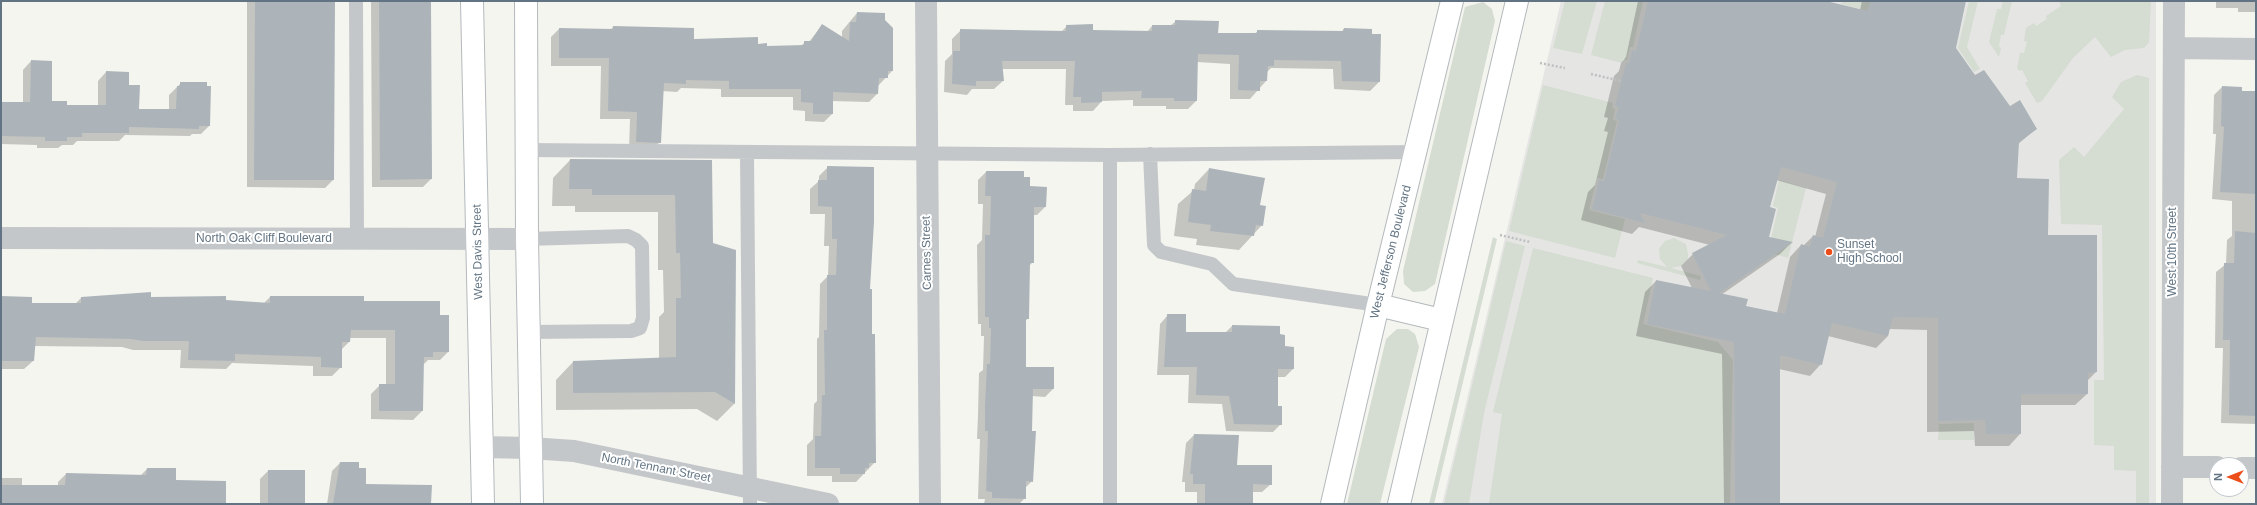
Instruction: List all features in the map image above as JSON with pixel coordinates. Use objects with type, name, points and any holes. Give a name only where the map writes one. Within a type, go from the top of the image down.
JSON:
[{"type":"main road","name":"West Davis Street","points":[[472,1],[483,504]]},
{"type":"main road","points":[[526,1],[527,239],[532,504]]},
{"type":"main road","name":"West Jefferson Boulevard","points":[[1332,504],[1378,305],[1452,1]]},
{"type":"main road","points":[[1399,504],[1517,1]]},
{"type":"main road","points":[[1378,305],[1441,320]]},
{"type":"street","name":"Carnes Street","points":[[926,1],[926,153],[930,504]]},
{"type":"street","name":"West 10th Street","points":[[2172,504],[2174,1]]},
{"type":"street","points":[[2174,48],[2256,49]]},
{"type":"street","name":"North Oak Cliff Boulevard","points":[[1,238],[527,239]]},
{"type":"street","name":"North Tennant Street","points":[[482,447],[574,451],[750,495],[828,504]]},
{"type":"street","points":[[2172,467],[2209,468]]},
{"type":"lane","points":[[356,1],[357,239]]},
{"type":"lane","points":[[527,150],[1110,155],[1415,152]]},
{"type":"lane","points":[[747,153],[750,495]]},
{"type":"lane","points":[[1150,154],[1154,245],[1162,252],[1212,264],[1233,284],[1378,305]]},
{"type":"lane","points":[[1110,155],[1110,504]]},
{"type":"lane","points":[[527,239],[628,236],[636,240],[642,246],[643,318],[640,328],[631,331],[529,332]]},
{"type":"path","points":[[1540,63],[1565,68]]},
{"type":"path","points":[[1591,74],[1621,81]]},
{"type":"path","points":[[1500,235],[1530,242]]},
{"type":"shaded area","name":"Sunset High School","points":[[1561,1],[2156,1],[2156,504],[1442,504]]},
{"type":"shaded area","points":[[1565,1],[1597,1],[1582,54],[1553,48]]},
{"type":"shaded area","points":[[1605,1],[1643,1],[1633,47],[1630,47],[1627,60],[1623,59],[1622,63],[1591,55]]},
{"type":"shaded area","points":[[1842,1],[1871,1],[1868,11],[1841,4]]},
{"type":"shaded area","points":[[1969,1],[1978,1],[1967,47],[1980,69],[1974,72],[1958,48]]},
{"type":"shaded area","points":[[2003,1],[2012,1],[2004,35],[2001,35],[1999,57],[1989,42],[1997,9],[2001,9]]},
{"type":"shaded area","points":[[2059,1],[2151,1],[2149,42],[2144,48],[2125,50],[2111,57],[2095,37],[2073,58],[2042,101],[2037,103],[2025,83],[2028,81],[2022,70],[2019,71],[2017,68],[2020,53],[2024,53],[2027,42],[2024,41],[2026,28],[2034,23],[2036,26],[2047,19],[2046,16],[2061,6]]},
{"type":"shaded area","points":[[1483,2],[1492,9],[1495,21],[1435,284],[1425,291],[1413,292],[1404,284],[1403,271],[1465,7]]},
{"type":"shaded area","points":[[2137,75],[2149,78],[2149,504],[2136,504],[2136,471],[2114,470],[2114,446],[2094,445],[2094,380],[2104,380],[2102,225],[2061,224],[2059,160],[2074,147],[2084,157],[2124,109],[2112,97],[2121,82]]},
{"type":"shaded area","points":[[1543,85],[1613,103],[1612,108],[1615,109],[1613,120],[1617,121],[1603,179],[1597,178],[1589,210],[1625,219],[1615,258],[1509,231]]},
{"type":"shaded area","points":[[1779,180],[1806,188],[1788,258],[1768,252],[1778,208],[1773,206]]},
{"type":"shaded area","points":[[1493,237],[1497,239],[1434,504],[1429,504]]},
{"type":"shaded area","points":[[1674,238],[1686,244],[1688,259],[1681,266],[1671,268],[1701,276],[1700,280],[1637,263],[1638,260],[1667,267],[1660,259],[1659,249],[1665,241]]},
{"type":"shaded area","points":[[1506,241],[1525,246],[1484,413],[1469,504],[1444,504]]},
{"type":"shaded area","points":[[1533,248],[1653,278],[1643,324],[1718,342],[1733,360],[1730,504],[1489,504],[1502,414],[1493,412]]},
{"type":"shaded area","points":[[1397,329],[1408,329],[1415,334],[1419,347],[1380,504],[1347,504],[1386,339]]},
{"type":"shaded area","points":[[1974,423],[1974,440],[1938,440],[1939,424]]},
{"type":"building","points":[[255,1],[335,1],[334,180],[254,180]]},
{"type":"building","points":[[379,1],[431,1],[432,179],[380,180]]},
{"type":"building","points":[[1648,1],[1826,1],[1868,11],[1871,1],[1966,1],[1956,48],[1975,75],[1984,70],[2010,106],[2020,100],[2037,129],[2019,142],[2017,178],[2049,179],[2048,235],[2097,235],[2097,372],[2088,373],[2088,394],[2021,394],[2021,434],[1986,434],[1985,420],[1938,421],[1938,318],[1893,317],[1888,336],[1832,323],[1822,365],[1780,355],[1780,504],[1735,504],[1734,342],[1647,324],[1656,280],[1711,291],[1692,253],[1727,235],[1640,213],[1645,223],[1592,209],[1599,180],[1604,181],[1619,120],[1615,119],[1619,107],[1615,106],[1626,63],[1629,63],[1632,50],[1636,51]],"holes":[[[1781,167],[1837,182],[1823,238],[1813,235],[1810,247],[1801,244],[1785,314],[1746,306],[1748,299],[1719,293],[1793,242],[1769,237],[1776,209],[1770,207]]]},
{"type":"building","points":[[857,12],[885,13],[885,20],[893,28],[893,71],[888,71],[888,78],[879,78],[878,94],[833,92],[833,114],[813,114],[813,103],[801,102],[801,89],[729,89],[729,81],[686,80],[686,84],[664,83],[661,143],[636,142],[637,112],[608,111],[609,58],[559,58],[559,28],[613,29],[613,26],[694,28],[694,39],[758,37],[758,44],[767,43],[767,46],[804,45],[804,41],[811,41],[822,24],[849,41],[850,22],[856,22]]},
{"type":"building","points":[[1175,20],[1219,21],[1218,33],[1257,33],[1257,30],[1343,31],[1344,28],[1372,29],[1372,34],[1381,34],[1380,82],[1342,81],[1341,61],[1274,60],[1274,66],[1268,66],[1267,81],[1260,81],[1260,91],[1238,90],[1239,55],[1198,54],[1197,101],[1174,101],[1174,98],[1141,98],[1142,91],[1102,92],[1102,102],[1081,103],[1081,97],[1073,97],[1075,61],[1002,61],[1004,81],[976,81],[976,86],[952,84],[953,51],[960,51],[960,29],[1066,31],[1066,25],[1093,24],[1093,30],[1152,31],[1152,25],[1175,25]]},
{"type":"building","points":[[31,60],[52,61],[52,101],[67,101],[67,105],[106,105],[106,71],[129,72],[129,85],[140,85],[139,109],[176,109],[177,86],[180,86],[180,82],[207,82],[207,86],[211,86],[210,126],[199,126],[199,129],[129,127],[129,133],[82,133],[82,137],[67,137],[67,141],[45,141],[45,137],[1,136],[1,102],[30,102]]},
{"type":"building","points":[[2222,86],[2242,87],[2242,91],[2256,91],[2256,194],[2220,192],[2224,127],[2221,126]]},
{"type":"building","points":[[570,159],[712,160],[713,243],[736,250],[735,404],[715,392],[573,393],[573,361],[676,357],[676,298],[681,298],[680,253],[676,253],[675,195],[592,195],[592,189],[569,189]]},
{"type":"building","points":[[827,166],[874,167],[874,222],[870,289],[872,289],[872,334],[875,334],[876,463],[869,463],[869,468],[865,468],[865,474],[840,474],[840,468],[815,468],[815,436],[821,436],[822,395],[825,395],[824,330],[827,330],[827,275],[836,275],[837,239],[832,239],[832,207],[818,206],[818,180],[827,180]]},
{"type":"building","points":[[1209,168],[1265,178],[1260,205],[1266,206],[1263,226],[1256,225],[1254,236],[1210,231],[1211,225],[1188,222],[1192,189],[1206,191]]},
{"type":"building","points":[[986,171],[1024,171],[1024,177],[1030,177],[1030,186],[1047,187],[1046,207],[1034,207],[1034,263],[1030,263],[1029,319],[1026,319],[1026,367],[1054,367],[1054,389],[1033,389],[1032,431],[1036,431],[1033,482],[1026,481],[1026,499],[992,498],[992,492],[986,491],[988,431],[985,431],[985,406],[987,364],[990,364],[991,328],[989,328],[989,317],[985,317],[985,235],[990,235],[991,196],[985,196]]},
{"type":"building","points":[[2235,231],[2256,233],[2256,416],[2229,415],[2230,340],[2223,340],[2224,263],[2234,263]]},
{"type":"building","points":[[151,292],[151,297],[226,296],[226,300],[270,303],[270,296],[364,296],[364,301],[440,301],[440,315],[449,315],[449,352],[433,352],[433,357],[424,357],[423,411],[379,411],[379,384],[395,384],[395,330],[351,330],[350,342],[342,342],[342,368],[321,367],[321,357],[235,354],[235,361],[188,360],[189,341],[143,341],[131,339],[36,337],[34,361],[2,361],[1,296],[32,297],[32,303],[81,303],[81,297]]},
{"type":"building","points":[[1167,314],[1186,314],[1186,332],[1232,332],[1232,325],[1280,326],[1280,334],[1285,335],[1285,346],[1294,347],[1294,369],[1278,369],[1278,406],[1282,406],[1282,425],[1234,424],[1229,396],[1196,395],[1197,367],[1164,367]]},
{"type":"building","points":[[1194,434],[1239,435],[1237,465],[1272,465],[1272,485],[1253,484],[1253,504],[1205,504],[1205,484],[1193,484],[1193,474],[1190,474]]},
{"type":"building","points":[[340,462],[359,462],[359,468],[366,468],[366,484],[432,485],[431,504],[333,504]]},
{"type":"building","points":[[147,468],[176,468],[176,480],[226,481],[226,504],[1,504],[1,485],[65,485],[66,473],[146,475]]},
{"type":"building","points":[[268,470],[305,470],[305,504],[268,504]]},
{"type":"place","name":"Sunset High School","points":[[1829,252]]}]
